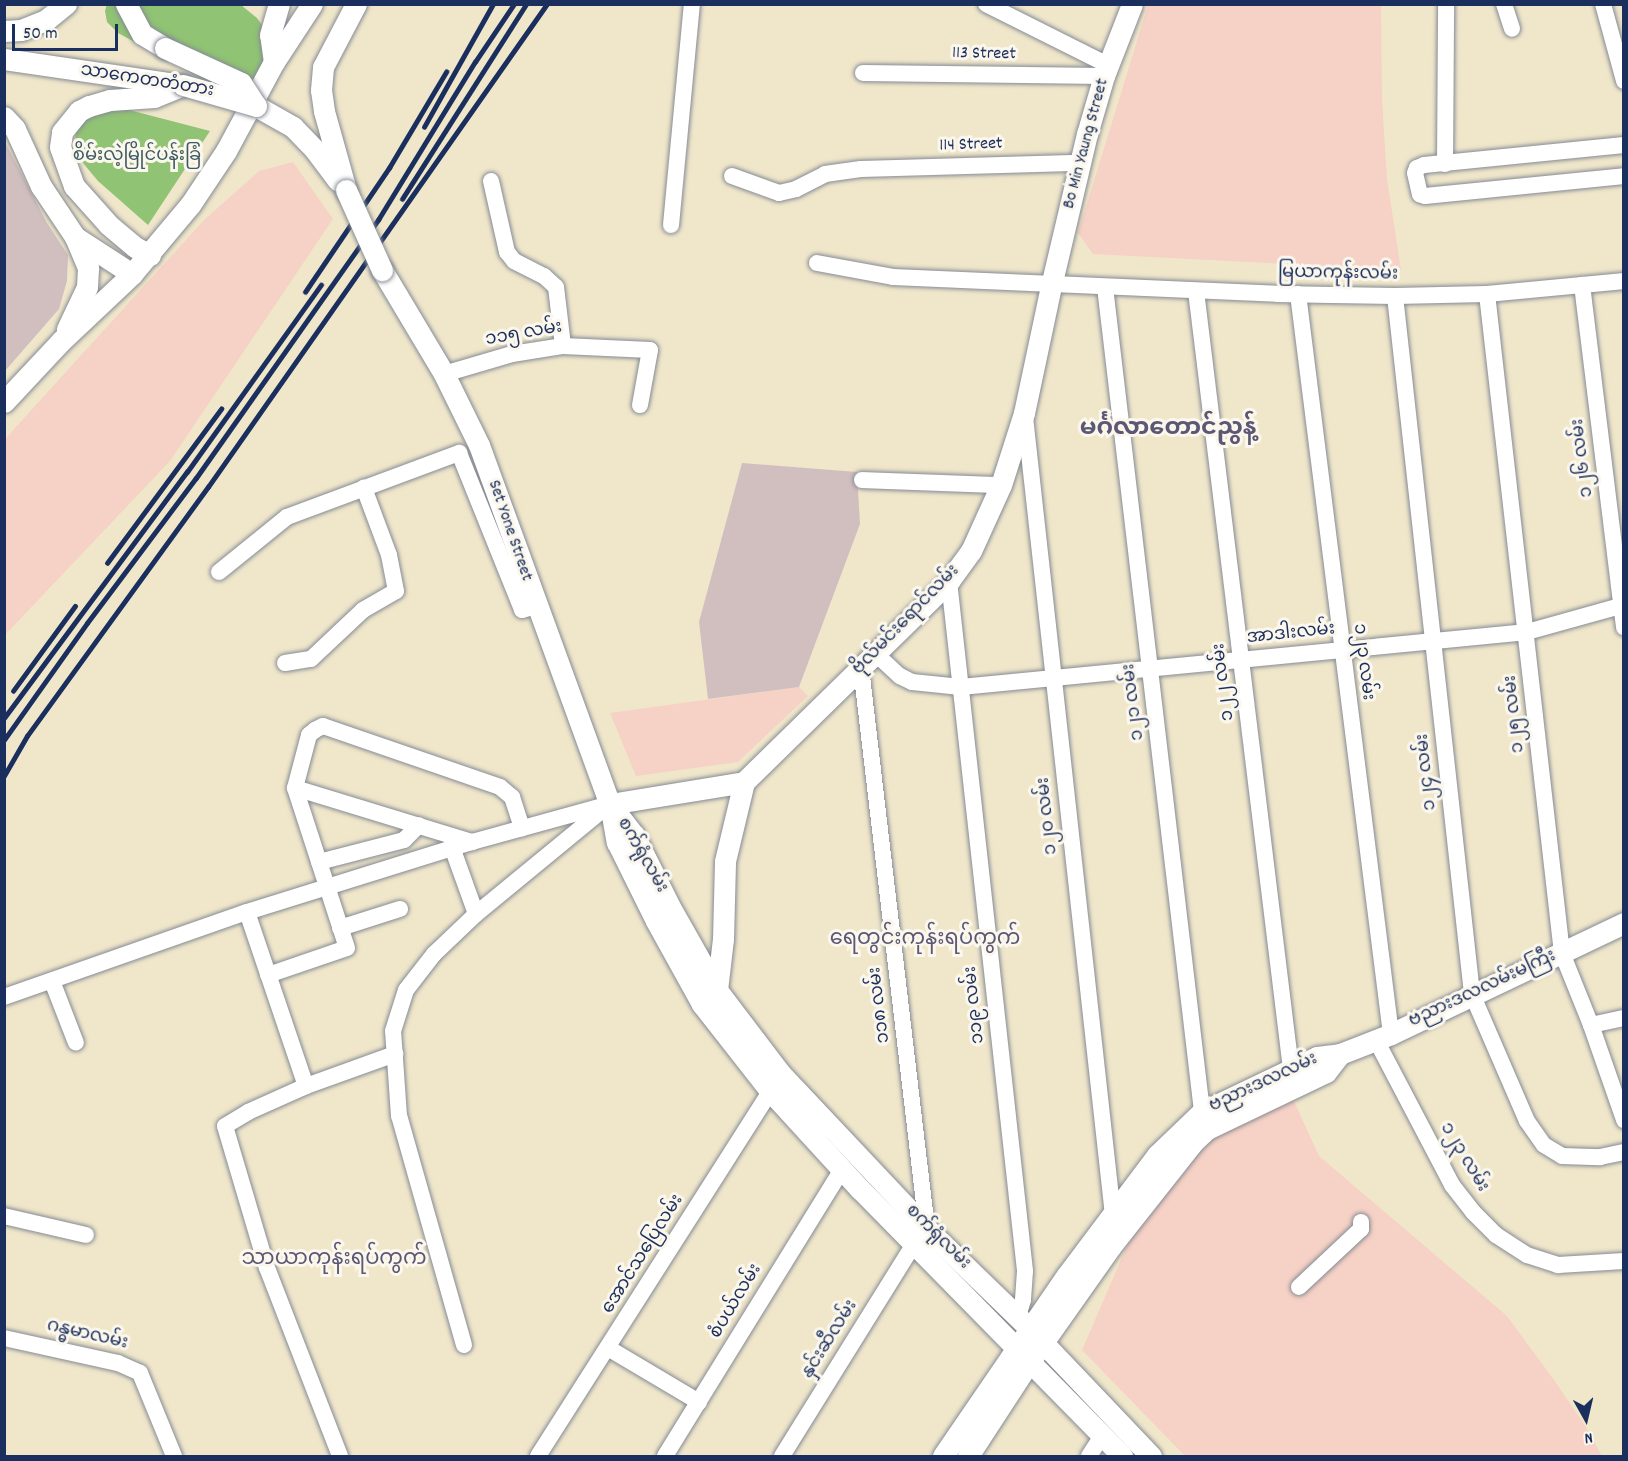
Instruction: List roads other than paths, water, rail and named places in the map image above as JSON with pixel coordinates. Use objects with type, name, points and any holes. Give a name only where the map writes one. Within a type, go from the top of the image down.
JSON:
[{"type":"main road","points":[[4,31],[21,30],[46,20],[66,4]]},
{"type":"main road","points":[[126,4],[142,34],[165,48],[241,83],[256,106]]},
{"type":"main road","points":[[274,62],[270,34],[279,4]]},
{"type":"main road","points":[[4,402],[61,341],[150,255],[190,205],[226,151],[274,62],[312,4]]},
{"type":"main road","points":[[346,190],[324,111],[321,90],[323,67],[356,4]]},
{"type":"main road","name":"Bo Min Yaung Street","points":[[1051,286],[1106,71],[1132,4]]},
{"type":"main road","name":"သာကေတတံတား","points":[[4,59],[183,85],[256,106],[293,128],[315,150],[346,190],[382,270]]},
{"type":"main road","points":[[150,255],[135,247],[108,225],[74,186],[60,147],[62,132],[73,116],[89,106],[110,100],[154,97],[183,85]]},
{"type":"main road","points":[[4,117],[15,129],[41,186],[75,237],[86,260],[89,277],[61,341]]},
{"type":"main road","points":[[75,237],[132,274]]},
{"type":"main road","name":"Set Yone Street","points":[[382,270],[444,374],[479,445],[610,804]]},
{"type":"main road","name":"ဗိုလ်မင်းရောင်လမ်း","points":[[744,782],[949,582],[971,552],[1001,485],[1024,413],[1051,286]]},
{"type":"main road","points":[[610,804],[744,782],[725,861],[723,939],[710,997]]},
{"type":"main road","name":"စက်ရုံလမ်း","points":[[610,804],[617,843],[656,921],[710,997],[771,1092],[842,1169],[1030,1329],[1151,1456]]},
{"type":"main road","name":"ဗညားဒလလမ်းမကြီး","points":[[1340,1054],[1384,1037],[1623,923]]},
{"type":"main road","name":"စက်ရုံလမ်း","points":[[710,997],[780,1073],[1023,1354],[1122,1456]]},
{"type":"main road","name":"ဗညားဒလလမ်း","points":[[1030,1329],[1202,1112],[1317,1057],[1340,1054]]},
{"type":"main road","name":"ဗညားဒလလမ်း","points":[[968,1456],[1023,1354],[1030,1329],[1113,1215],[1164,1160],[1207,1129],[1326,1072],[1340,1054]]},
{"type":"main road","name":"ဗညားဒလလမ်း","points":[[943,1456],[1023,1354]]},
{"type":"street","points":[[671,225],[692,4]]},
{"type":"street","points":[[986,4],[1106,71]]},
{"type":"street","points":[[1445,164],[1446,4]]},
{"type":"street","points":[[1504,4],[1512,29]]},
{"type":"street","points":[[1603,4],[1623,81]]},
{"type":"street","name":"113 Street","points":[[863,73],[1106,71]]},
{"type":"street","points":[[1623,145],[1445,164],[1417,168],[1415,173],[1420,194],[1623,176]]},
{"type":"street","name":"114 Street","points":[[732,176],[779,193],[796,189],[825,174],[861,169],[1081,163]]},
{"type":"street","points":[[491,181],[507,252],[514,261],[544,276],[556,287],[563,346]]},
{"type":"street","name":"မြယာကုန်းလမ်း","points":[[817,263],[893,277],[1051,286],[1395,297],[1487,294],[1623,281]]},
{"type":"street","name":"၁၂၆ လမ်း","points":[[1582,285],[1623,627]]},
{"type":"street","name":"၁၂၁ လမ်း","points":[[1105,287],[1202,1112]]},
{"type":"street","name":"၁၂၂ လမ်း","points":[[1196,291],[1291,1069]]},
{"type":"street","name":"၁၂၃ လမ်း","points":[[1298,294],[1384,1037],[1452,1185],[1473,1212],[1496,1235],[1527,1255],[1558,1265],[1623,1261]]},
{"type":"street","name":"၁၂၅ လမ်း","points":[[1487,294],[1562,953],[1622,1112]]},
{"type":"street","name":"၁၂၄ လမ်း","points":[[1395,297],[1472,994],[1527,1121],[1544,1145],[1562,1156],[1600,1157],[1623,1152]]},
{"type":"street","name":"၁၁၅ လမ်း","points":[[444,374],[512,354],[563,346],[650,350],[640,405]]},
{"type":"street","name":"၁၂၀ လမ်း","points":[[1024,413],[1113,1215]]},
{"type":"street","points":[[219,572],[287,517],[459,453],[522,610],[536,606]]},
{"type":"street","points":[[862,480],[1001,485]]},
{"type":"street","points":[[285,663],[311,659],[363,610],[396,591],[389,555],[364,488]]},
{"type":"street","name":"၁၁၉ လမ်း","points":[[949,582],[1025,1271],[1023,1300],[1030,1329]]},
{"type":"street","name":"အာဒါးလမ်း","points":[[868,661],[912,682],[961,687],[1527,632],[1622,606]]},
{"type":"street","name":"၁၁၈ လမ်း","points":[[868,661],[920,1236]]},
{"type":"street","points":[[268,975],[345,951],[347,945],[295,788],[309,735],[323,726],[500,787],[512,797],[522,828]]},
{"type":"street","points":[[295,788],[472,842]]},
{"type":"street","points":[[4,997],[247,912],[453,850],[472,842],[610,804]]},
{"type":"street","points":[[464,1345],[399,1116],[393,1030],[406,990],[434,954],[476,914],[610,804]]},
{"type":"street","points":[[320,862],[404,840],[414,833],[418,825]]},
{"type":"street","points":[[453,850],[476,914]]},
{"type":"street","points":[[340,928],[400,909]]},
{"type":"street","points":[[247,912],[306,1086]]},
{"type":"street","points":[[52,981],[76,1043]]},
{"type":"street","points":[[1591,1025],[1623,1018]]},
{"type":"street","points":[[340,1456],[267,1268],[225,1126],[248,1112],[306,1086],[395,1054]]},
{"type":"street","name":"အောင်သပြေလမ်း","points":[[538,1456],[771,1092],[780,1073]]},
{"type":"street","name":"စံပယ်လမ်း","points":[[665,1456],[842,1169]]},
{"type":"street","points":[[4,1216],[86,1235]]},
{"type":"street","points":[[1299,1287],[1361,1229],[1361,1222]]},
{"type":"street","name":"နှင်းဆီလမ်း","points":[[782,1456],[920,1236]]},
{"type":"street","name":"ဂန္ဓမာလမ်း","points":[[4,1338],[118,1363],[140,1373],[174,1456]]},
{"type":"street","points":[[608,1348],[699,1402]]},
{"type":"street","points":[[1089,1456],[1102,1436]]},
{"type":"railway","points":[[424,127],[493,4]]},
{"type":"railway","points":[[4,740],[87,623],[196,478],[378,220],[475,62],[514,4]]},
{"type":"railway","points":[[402,199],[526,4]]},
{"type":"railway","points":[[4,776],[27,736],[208,487],[547,4]]},
{"type":"railway","points":[[305,292],[389,168],[446,72]]},
{"type":"railway","points":[[4,718],[187,472],[321,285]]},
{"type":"railway","points":[[107,563],[221,409]]},
{"type":"railway","points":[[13,691],[75,606]]},
{"type":"district","name":"မင်္ဂလာ‌တောင်ညွန့်","points":[[1168,430]]},
{"type":"district","name":"ရေတွင်းကုန်းရပ်ကွက်","points":[[925,940]]},
{"type":"district","name":"သာယာကုန်းရပ်ကွက်","points":[[334,1260]]},
{"type":"park label","name":"စိမ်းလဲ့မြိုင်ပန်းခြံ","points":[[137,157]]}]
